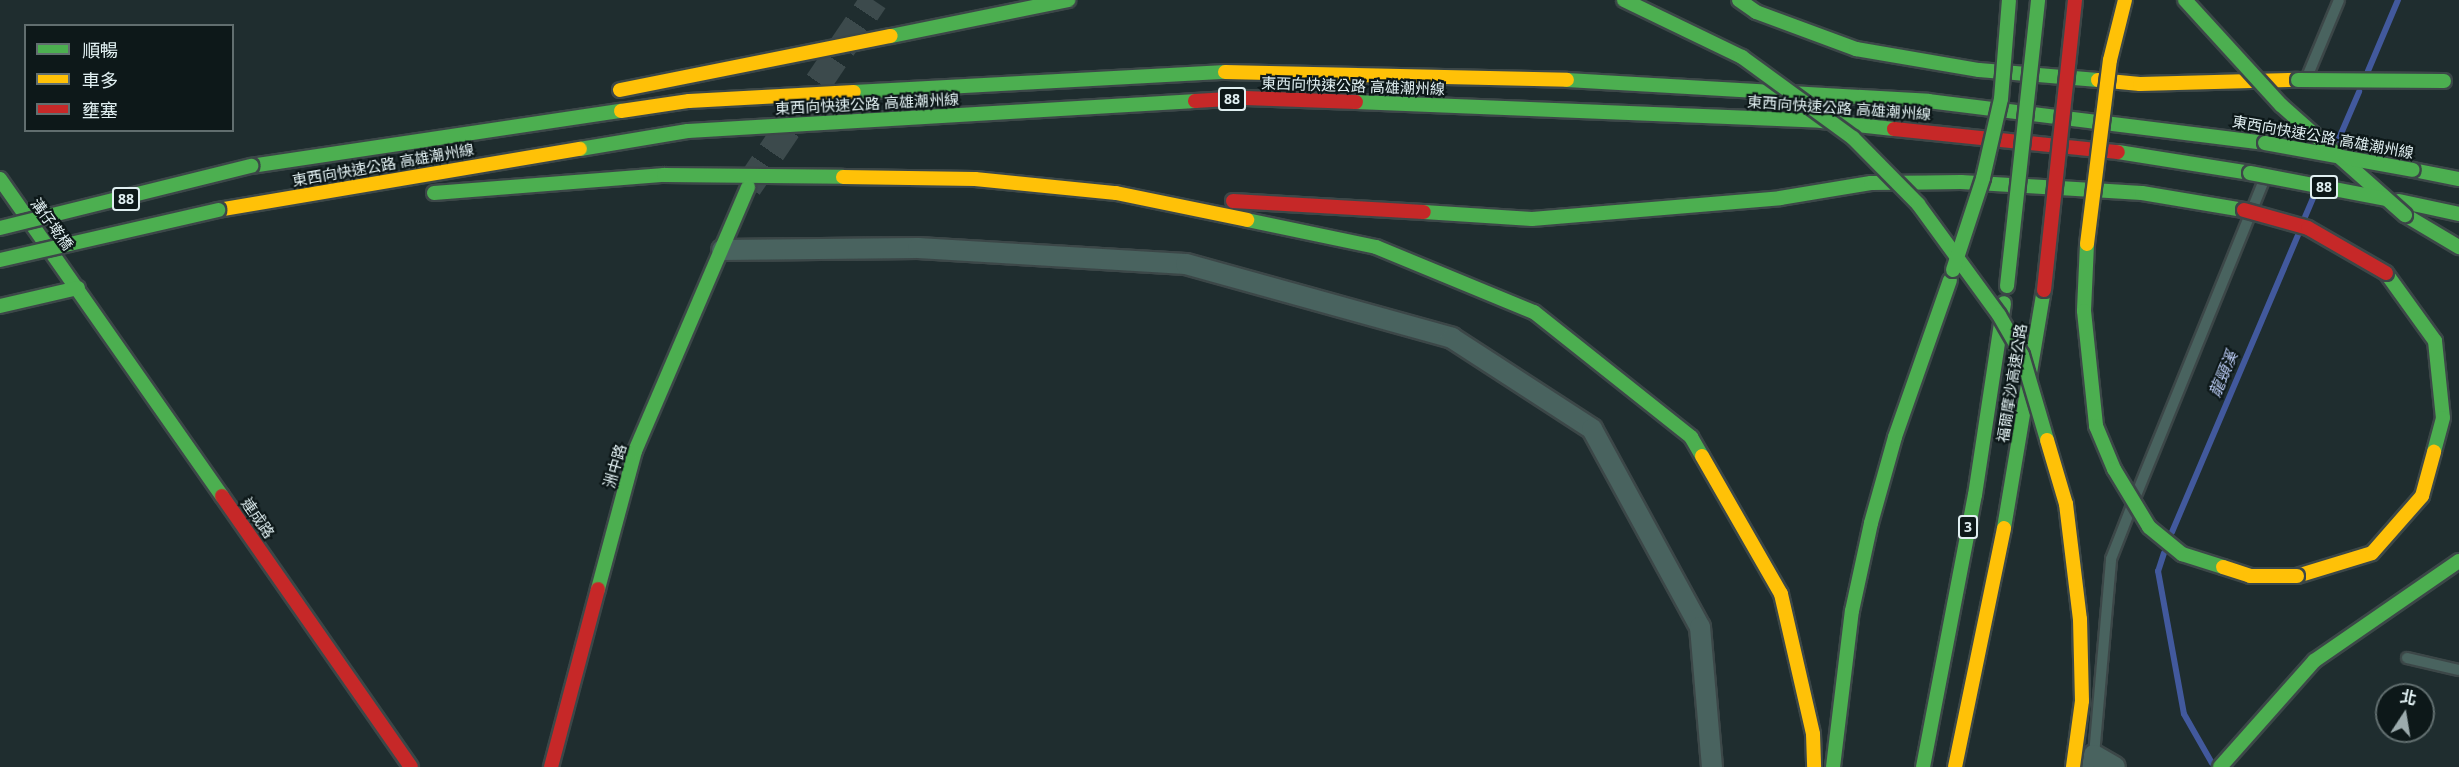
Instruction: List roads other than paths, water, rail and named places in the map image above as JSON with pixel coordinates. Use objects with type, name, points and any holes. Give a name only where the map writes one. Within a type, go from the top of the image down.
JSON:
[{"type":"main road","points":[[899,34],[1007,0]]},
{"type":"main road","points":[[608,93],[1068,0]]},
{"type":"main road","points":[[1624,0],[1742,57],[1853,138],[1925,212],[1999,315],[2022,356],[2066,504],[2080,619],[2082,701],[2073,767]]},
{"type":"main road","points":[[1739,0],[1756,12],[1856,49],[1979,70],[2140,84],[2459,82]]},
{"type":"main road","points":[[1833,767],[1852,611],[1871,523],[1895,437],[1983,178],[2001,99],[2009,0]]},
{"type":"main road","name":"福爾摩沙高速公路","points":[[1923,767],[1975,495],[2007,286],[2038,0]]},
{"type":"main road","name":"福爾摩沙高速公路","points":[[1955,767],[2009,503],[2044,290],[2074,0]]},
{"type":"main road","points":[[417,194],[664,175],[975,179],[1116,194],[1532,219],[1780,198],[1871,183],[1961,182],[2142,193],[2244,210],[2308,228],[2386,273],[2435,341],[2443,418],[2422,496],[2372,553],[2297,576],[2250,576],[2182,554],[2149,527],[2114,469],[2096,426],[2084,311],[2088,215],[2110,60],[2125,0]]},
{"type":"main road","points":[[2185,0],[2281,105],[2404,215],[2459,247]]},
{"type":"main road","name":"東西向快速公路 高雄潮州線","points":[[0,228],[251,166],[689,101],[1243,71],[1661,83],[1928,101],[2265,143],[2459,179]]},
{"type":"main road","name":"東西向快速公路 高雄潮州線","points":[[0,260],[218,210],[688,130],[1245,98],[1821,121],[2159,156],[2459,214]]},
{"type":"main road","points":[[251,166],[505,113]]},
{"type":"main road","name":"溝仔墘橋","points":[[0,179],[7,201],[78,288]]},
{"type":"main road","name":"洲中路","points":[[551,767],[635,451],[748,187]]},
{"type":"main road","points":[[1116,194],[1376,247],[1534,312],[1691,437],[1780,594],[1813,734],[1814,767]]},
{"type":"main road","points":[[218,210],[394,196]]},
{"type":"main road","points":[[0,306],[78,288]]},
{"type":"main road","name":"連成路","points":[[78,288],[411,767]]},
{"type":"main road","points":[[2220,767],[2314,661],[2459,561]]},
{"type":"street","points":[[722,250],[918,248],[1186,264],[1452,338],[1592,429],[1700,627],[1712,767]]},
{"type":"street","points":[[2093,761],[2115,767]]},
{"type":"lane","points":[[2300,84],[2339,0]]},
{"type":"lane","points":[[2288,122],[2297,99]]},
{"type":"lane","points":[[2274,155],[2283,133]]},
{"type":"lane","points":[[2093,761],[2112,559],[2177,387],[2270,166]]},
{"type":"lane","points":[[2407,658],[2459,670]]},
{"type":"waterway","name":"龍頸溪","points":[[2368,71],[2398,0]]},
{"type":"waterway","name":"龍頸溪","points":[[2337,143],[2359,92]]},
{"type":"waterway","name":"龍頸溪","points":[[2305,217],[2314,196]]},
{"type":"waterway","name":"龍頸溪","points":[[2172,532],[2298,235]]},
{"type":"waterway","name":"龍頸溪","points":[[2164,553],[2158,571],[2184,714],[2212,763]]},
{"type":"tunnel","points":[[748,187],[874,0]]}]
